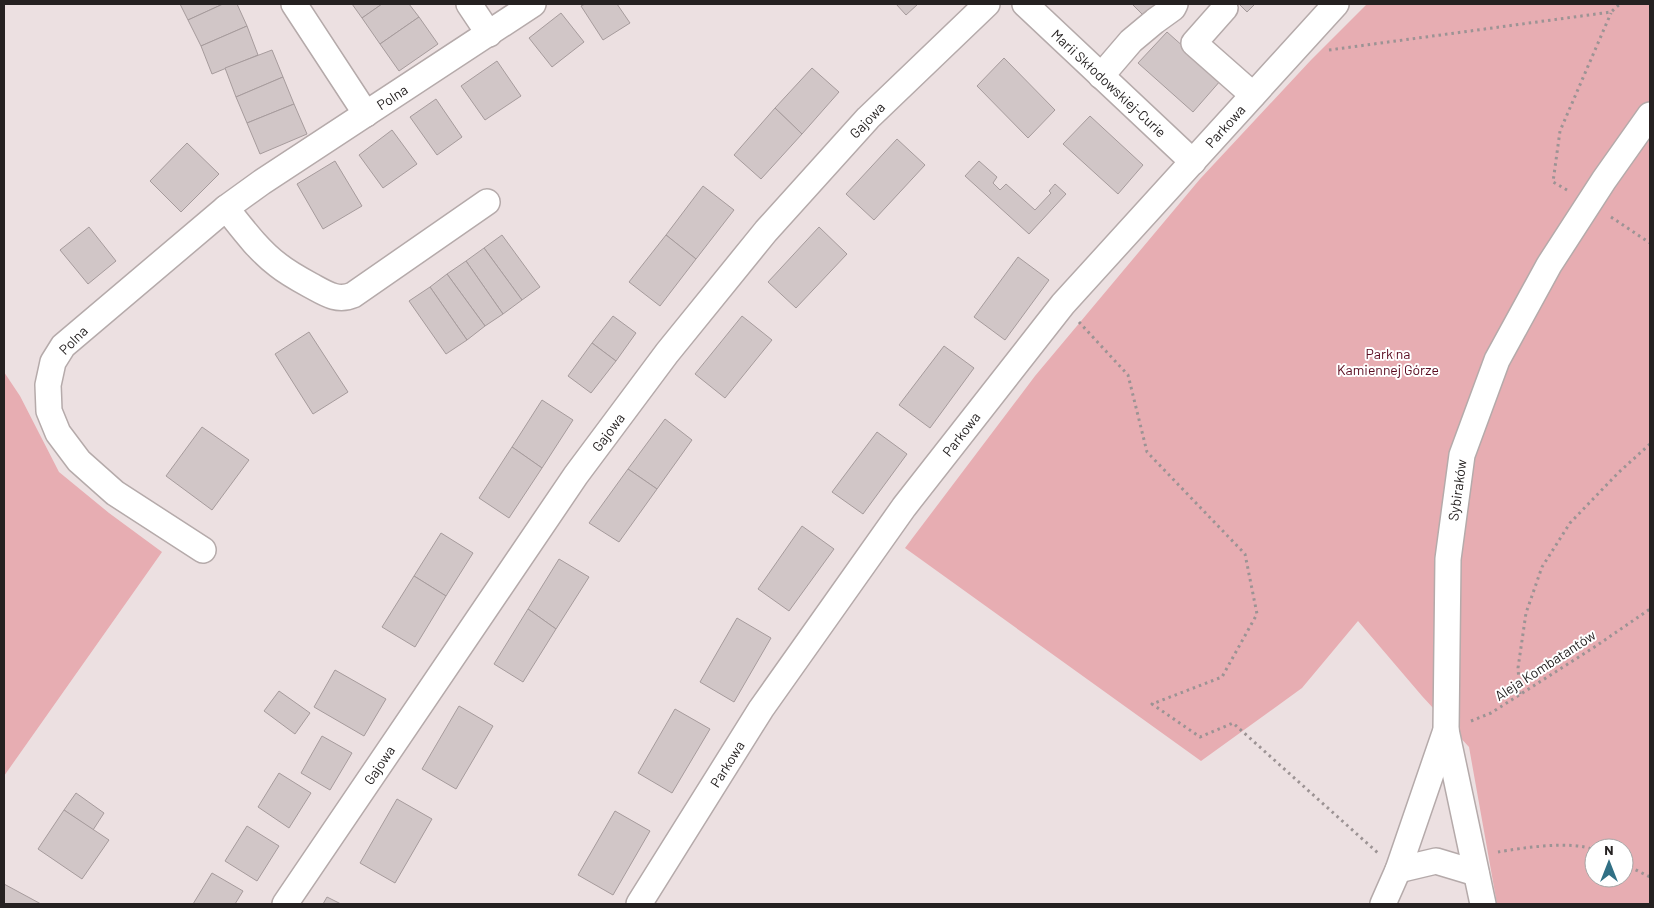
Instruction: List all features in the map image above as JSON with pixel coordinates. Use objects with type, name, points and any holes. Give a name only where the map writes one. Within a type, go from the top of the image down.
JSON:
[{"type":"street","points":[[294,4],[366,114]]},
{"type":"street","points":[[469,4],[489,34]]},
{"type":"street","name":"Polna","points":[[203,550],[115,493],[79,461],[58,433],[50,411],[48,385],[53,362],[63,346],[226,208],[262,182],[533,4]]},
{"type":"street","name":"Gajowa","points":[[285,904],[576,475],[667,353],[766,231],[868,118],[987,4]]},
{"type":"street","name":"Marii Skłodowskiej-Curie","points":[[1025,4],[1193,162]]},
{"type":"street","points":[[1101,76],[1130,42],[1154,20],[1173,8],[1175,4]]},
{"type":"street","name":"Parkowa","points":[[639,904],[761,709],[904,507],[1063,304],[1336,4]]},
{"type":"street","points":[[1225,8],[1194,43],[1253,96]]},
{"type":"street","name":"Sybiraków","points":[[1383,904],[1398,870],[1446,730],[1448,558],[1462,455],[1497,360],[1548,265],[1650,115]]},
{"type":"street","points":[[226,208],[254,242],[278,266],[326,294],[338,298],[346,298],[487,202]]},
{"type":"street","points":[[1446,730],[1483,904]]},
{"type":"street","points":[[1398,870],[1436,861],[1474,864]]},
{"type":"path","points":[[1620,4],[1611,12],[1560,131],[1553,182],[1650,243]]},
{"type":"path","points":[[1321,51],[1611,12]]},
{"type":"path","points":[[1063,304],[1128,375],[1147,452],[1245,554],[1257,614],[1222,677],[1152,704],[1200,737],[1233,723],[1398,870]]},
{"type":"path","points":[[1520,694],[1518,668],[1526,613],[1542,567],[1570,523],[1618,473],[1650,444]]},
{"type":"path","name":"Aleja Kombatantów","points":[[1446,730],[1491,713],[1650,609]]},
{"type":"path","points":[[1474,864],[1533,846],[1584,846]]},
{"type":"path","points":[[1634,869],[1650,876]]},
{"type":"green space","name":"Park na Kamiennej Górze","points":[[1367,4],[1650,4],[1650,904],[1497,904],[1469,747],[1422,696],[1358,621],[1302,688],[1201,761],[905,548],[1035,376],[1200,179],[1311,60]]},
{"type":"green space","points":[[4,372],[20,396],[59,472],[109,513],[162,552],[4,776]]},
{"type":"building","points":[[180,4],[223,4],[188,20]]},
{"type":"building","points":[[223,4],[237,4],[247,26],[201,46],[188,20]]},
{"type":"building","points":[[352,4],[382,4],[362,18]]},
{"type":"building","points":[[382,4],[409,4],[419,17],[380,44],[362,18]]},
{"type":"building","points":[[585,4],[617,4],[630,23],[603,40],[581,6]]},
{"type":"building","points":[[896,4],[918,4],[906,15]]},
{"type":"building","points":[[1132,4],[1157,4],[1144,16]]},
{"type":"building","points":[[1239,4],[1255,4],[1247,12]]},
{"type":"building","points":[[561,13],[584,42],[552,67],[529,38]]},
{"type":"building","points":[[419,17],[438,44],[399,71],[380,44]]},
{"type":"building","points":[[247,26],[258,55],[212,74],[201,46]]},
{"type":"building","points":[[1167,32],[1221,80],[1193,112],[1138,63]]},
{"type":"building","points":[[272,50],[283,77],[236,97],[225,68]]},
{"type":"building","points":[[1004,58],[1055,110],[1028,138],[977,86]]},
{"type":"building","points":[[497,61],[521,96],[485,120],[461,86]]},
{"type":"building","points":[[812,68],[839,92],[802,134],[775,108]]},
{"type":"building","points":[[283,77],[294,104],[247,123],[236,97]]},
{"type":"building","points":[[436,99],[462,137],[437,155],[410,117]]},
{"type":"building","points":[[294,104],[307,134],[260,154],[247,123]]},
{"type":"building","points":[[775,108],[802,134],[761,179],[734,155]]},
{"type":"building","points":[[1090,116],[1143,165],[1118,194],[1063,144]]},
{"type":"building","points":[[392,130],[417,164],[383,188],[359,155]]},
{"type":"building","points":[[897,139],[925,165],[874,220],[846,194]]},
{"type":"building","points":[[187,143],[219,174],[181,212],[150,181]]},
{"type":"building","points":[[335,161],[362,206],[323,229],[297,184]]},
{"type":"building","points":[[979,161],[997,177],[993,183],[1000,190],[1006,184],[1035,210],[1051,193],[1049,191],[1055,184],[1066,194],[1029,234],[965,176]]},
{"type":"building","points":[[703,186],[734,210],[696,259],[666,235]]},
{"type":"building","points":[[89,227],[116,261],[88,284],[60,250]]},
{"type":"building","points":[[819,227],[847,254],[796,308],[768,282]]},
{"type":"building","points":[[502,235],[540,287],[522,300],[484,248]]},
{"type":"building","points":[[666,235],[696,259],[660,306],[629,282]]},
{"type":"building","points":[[484,248],[522,300],[503,314],[466,261]]},
{"type":"building","points":[[1018,257],[1049,280],[1005,340],[974,317]]},
{"type":"building","points":[[466,261],[503,314],[485,326],[447,274]]},
{"type":"building","points":[[447,274],[485,326],[467,340],[430,287]]},
{"type":"building","points":[[430,287],[467,340],[446,354],[409,301]]},
{"type":"building","points":[[613,316],[636,333],[616,361],[592,343]]},
{"type":"building","points":[[742,316],[772,340],[725,398],[695,374]]},
{"type":"building","points":[[309,332],[348,392],[313,414],[275,354]]},
{"type":"building","points":[[592,343],[616,361],[591,393],[568,376]]},
{"type":"building","points":[[944,346],[974,368],[930,428],[899,405]]},
{"type":"building","points":[[542,400],[573,420],[542,468],[512,447]]},
{"type":"building","points":[[665,419],[692,440],[657,489],[628,469]]},
{"type":"building","points":[[202,427],[249,460],[212,510],[166,476]]},
{"type":"building","points":[[877,432],[907,454],[863,514],[832,492]]},
{"type":"building","points":[[512,447],[542,468],[509,518],[479,498]]},
{"type":"building","points":[[628,469],[657,489],[619,542],[589,523]]},
{"type":"building","points":[[802,526],[834,549],[789,611],[758,589]]},
{"type":"building","points":[[441,533],[473,553],[446,596],[414,576]]},
{"type":"building","points":[[559,559],[589,577],[556,629],[528,609]]},
{"type":"building","points":[[414,576],[446,596],[415,647],[382,627]]},
{"type":"building","points":[[528,609],[556,629],[523,682],[494,664]]},
{"type":"building","points":[[737,618],[771,638],[734,702],[700,682]]},
{"type":"building","points":[[335,670],[386,699],[364,736],[314,707]]},
{"type":"building","points":[[279,691],[310,713],[295,734],[264,711]]},
{"type":"building","points":[[459,706],[493,726],[456,789],[422,769]]},
{"type":"building","points":[[675,709],[710,729],[672,793],[638,773]]},
{"type":"building","points":[[322,736],[352,753],[330,790],[301,773]]},
{"type":"building","points":[[279,773],[311,793],[289,828],[258,807]]},
{"type":"building","points":[[76,793],[104,813],[93,830],[64,810]]},
{"type":"building","points":[[397,799],[432,819],[395,883],[360,863]]},
{"type":"building","points":[[64,810],[109,840],[82,879],[38,849]]},
{"type":"building","points":[[615,811],[650,831],[613,895],[578,875]]},
{"type":"building","points":[[247,826],[279,846],[257,881],[225,861]]},
{"type":"building","points":[[212,873],[243,891],[235,904],[193,904]]},
{"type":"building","points":[[4,884],[41,904],[4,904]]},
{"type":"building","points":[[327,897],[341,904],[323,904]]}]
